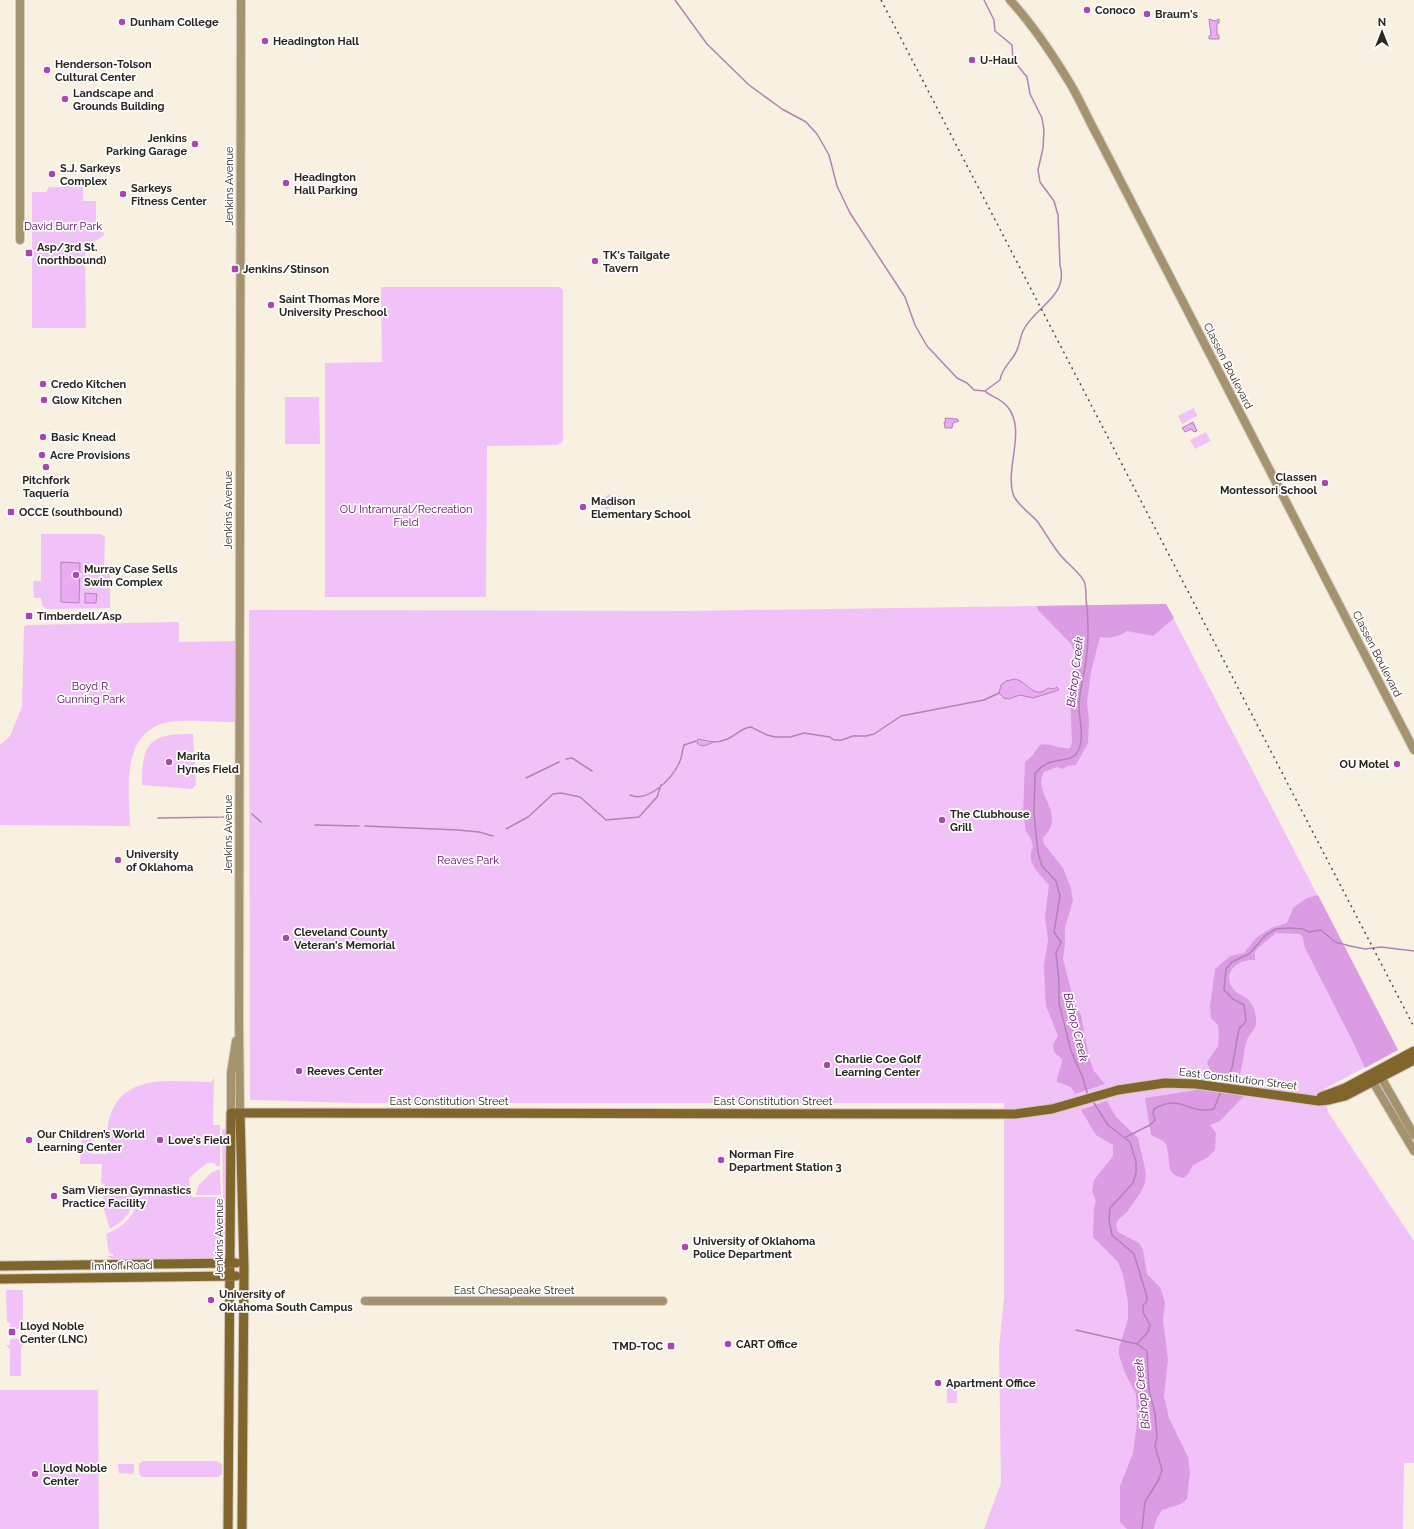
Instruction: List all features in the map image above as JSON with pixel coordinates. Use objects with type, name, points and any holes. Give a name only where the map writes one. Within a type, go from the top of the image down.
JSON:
[{"type":"main road","name":"East Constitution Street","points":[[236,1113],[1015,1114],[1038,1112],[1108,1092],[1165,1083],[1218,1087],[1319,1101],[1338,1098],[1414,1051]]},
{"type":"main road","name":"East Constitution Street","points":[[1375,1076],[1414,1060]]},
{"type":"main road","name":"Jenkins Avenue","points":[[236,1113],[244,1276],[242,1529]]},
{"type":"main road","name":"Jenkins Avenue","points":[[228,1529],[230,1263],[236,1113]]},
{"type":"main road","name":"Imhoff Road","points":[[0,1266],[243,1263]]},
{"type":"main road","name":"Imhoff Road","points":[[0,1279],[244,1276]]},
{"type":"main road","points":[[230,1368],[243,1368]]},
{"type":"main road","points":[[230,1414],[243,1414]]},
{"type":"street","points":[[20,0],[20,240]]},
{"type":"street","name":"Jenkins Avenue","points":[[236,1113],[231,1073],[239,1020],[241,0]]},
{"type":"street","name":"Classen Boulevard","points":[[1011,0],[1045,45],[1076,95],[1414,750]]},
{"type":"street","points":[[1375,1076],[1410,1134],[1414,1151]]},
{"type":"street","name":"East Chesapeake Street","points":[[365,1301],[663,1301]]},
{"type":"green space","name":"David Burr Park","points":[[65,182],[70,182],[70,187],[83,187],[83,201],[96,201],[96,227],[105,234],[85,249],[86,328],[32,328],[32,192],[46,192],[49,187],[65,187]]},
{"type":"green space","name":"OU Intramural/Recreation Field","points":[[381,287],[559,287],[563,290],[563,441],[558,445],[487,446],[486,597],[325,597],[325,363],[382,362]]},
{"type":"green space","points":[[285,397],[319,397],[320,444],[285,444]]},
{"type":"green space","points":[[1194,408],[1197,416],[1182,424],[1178,416]]},
{"type":"green space","points":[[1206,432],[1211,441],[1195,449],[1190,440]]},
{"type":"green space","points":[[610,494],[615,506],[606,510],[601,499]]},
{"type":"green space","name":"Murray Case Sells Swim Complex","points":[[41,534],[100,534],[105,537],[104,568],[110,570],[110,608],[46,609],[42,606],[41,598],[34,598],[33,581],[41,581]]},
{"type":"green space","name":"Reaves Park","points":[[1166,604],[1398,1050],[1324,1089],[1328,1112],[1414,1241],[1414,1463],[1404,1463],[1403,1529],[984,1529],[1001,1483],[999,1348],[1004,1297],[1004,1103],[355,1103],[250,1100],[249,610],[685,611]]},
{"type":"green space","name":"Boyd R. Gunning Park","points":[[179,622],[179,642],[237,641],[237,722],[169,722],[153,728],[142,737],[135,749],[131,764],[129,779],[130,826],[0,825],[0,745],[10,736],[22,707],[24,627],[27,625]]},
{"type":"green space","name":"Marita Hynes Field","points":[[193,734],[196,785],[192,789],[142,785],[144,758],[151,743],[167,736]]},
{"type":"green space","name":"Love's Field","points":[[214,1077],[213,1125],[220,1125],[220,1166],[216,1166],[215,1163],[207,1163],[189,1178],[190,1190],[104,1190],[104,1184],[101,1183],[102,1164],[80,1164],[82,1135],[92,1134],[92,1154],[107,1154],[109,1120],[115,1104],[125,1093],[137,1086],[151,1083],[166,1081],[212,1082]]},
{"type":"green space","points":[[227,1128],[227,1252],[222,1252],[222,1129]]},
{"type":"green space","points":[[216,1170],[220,1170],[221,1195],[196,1195],[198,1186]]},
{"type":"green space","points":[[103,1192],[132,1192],[135,1195],[130,1211],[120,1223],[110,1229],[104,1210]]},
{"type":"green space","points":[[142,1192],[192,1193],[192,1197],[221,1197],[220,1260],[114,1261],[107,1256],[113,1256],[113,1254],[109,1253],[106,1234],[116,1229],[128,1219],[134,1211],[138,1197]]},
{"type":"green space","points":[[6,1290],[23,1290],[23,1329],[10,1329],[10,1323],[7,1322]]},
{"type":"green space","points":[[24,1338],[24,1344],[21,1348],[21,1376],[10,1376],[10,1350],[6,1345],[10,1345],[10,1339]]},
{"type":"green space","points":[[947,1387],[957,1387],[957,1403],[947,1403]]},
{"type":"green space","points":[[0,1390],[98,1390],[99,1529],[0,1529]]},
{"type":"green space","points":[[143,1461],[216,1461],[222,1464],[222,1474],[218,1477],[142,1477],[139,1474],[139,1464]]},
{"type":"green space","points":[[118,1464],[134,1464],[134,1474],[119,1473]]},
{"type":"shaded area","points":[[1209,19],[1215,21],[1219,19],[1219,23],[1217,23],[1217,35],[1219,35],[1219,39],[1209,39],[1209,36],[1211,35]]},
{"type":"shaded area","points":[[945,418],[957,419],[959,421],[953,423],[952,428],[945,428]]},
{"type":"shaded area","points":[[1193,422],[1197,431],[1194,432],[1191,429],[1185,432],[1182,428]]},
{"type":"shaded area","points":[[61,562],[80,563],[79,603],[61,602]]},
{"type":"shaded area","points":[[85,593],[97,594],[96,603],[85,603]]},
{"type":"shaded area","points":[[1166,604],[1174,618],[1153,636],[1127,631],[1114,637],[1100,637],[1091,672],[1087,702],[1089,722],[1088,743],[1076,765],[1067,766],[1063,769],[1057,767],[1044,772],[1041,779],[1043,793],[1049,806],[1052,820],[1048,832],[1043,838],[1044,844],[1063,868],[1071,888],[1073,901],[1065,927],[1063,959],[1074,1002],[1081,1015],[1089,1057],[1094,1071],[1105,1084],[1075,1094],[1071,1087],[1057,1082],[1062,1059],[1054,1052],[1053,1044],[1058,1036],[1046,1006],[1045,991],[1044,965],[1048,940],[1045,917],[1049,885],[1037,872],[1032,863],[1031,853],[1033,847],[1031,839],[1026,831],[1023,814],[1025,762],[1040,745],[1047,744],[1062,748],[1070,748],[1072,743],[1070,695],[1071,679],[1077,658],[1071,644],[1038,610],[1037,606]]},
{"type":"shaded area","points":[[1015,679],[1039,692],[1048,688],[1054,689],[1057,687],[1059,690],[1033,698],[1020,695],[1009,699],[1004,698],[999,693],[1001,685],[1006,681]]},
{"type":"shaded area","points":[[698,739],[713,742],[703,746],[697,743]]},
{"type":"shaded area","points":[[1318,895],[1398,1050],[1365,1068],[1305,948],[1303,938],[1300,934],[1276,933],[1258,948],[1255,952],[1255,960],[1249,960],[1237,965],[1230,973],[1230,984],[1236,992],[1251,1003],[1256,1015],[1256,1026],[1247,1040],[1238,1079],[1211,1073],[1207,1062],[1218,1046],[1219,1034],[1218,1025],[1211,1018],[1210,1006],[1215,969],[1230,956],[1244,953],[1256,938],[1271,928],[1287,923],[1293,908],[1307,898]]},
{"type":"shaded area","points":[[1203,1089],[1245,1095],[1220,1121],[1210,1125],[1216,1133],[1215,1150],[1207,1158],[1193,1165],[1189,1173],[1184,1178],[1173,1174],[1169,1166],[1168,1150],[1165,1143],[1151,1135],[1145,1098]]},
{"type":"shaded area","points":[[1107,1101],[1116,1117],[1138,1138],[1146,1173],[1145,1183],[1141,1192],[1127,1212],[1118,1220],[1116,1225],[1118,1232],[1139,1243],[1143,1250],[1147,1274],[1160,1287],[1165,1302],[1163,1320],[1168,1359],[1164,1396],[1169,1418],[1188,1457],[1190,1472],[1187,1499],[1181,1504],[1162,1510],[1157,1518],[1154,1529],[1127,1529],[1120,1522],[1120,1486],[1133,1453],[1137,1422],[1136,1394],[1125,1373],[1119,1355],[1119,1348],[1128,1319],[1128,1302],[1123,1275],[1118,1262],[1093,1237],[1094,1207],[1096,1201],[1092,1191],[1094,1180],[1113,1156],[1113,1145],[1096,1135],[1081,1110]]},
{"type":"waterway","points":[[675,0],[707,44],[749,85],[782,109],[806,122],[817,134],[829,155],[837,186],[850,213],[905,297],[915,325],[927,346],[957,378],[967,383],[974,390],[985,391]]},
{"type":"waterway","name":"Bishop Creek","points":[[984,0],[994,20],[995,31],[1012,45],[1013,60],[1027,77],[1030,94],[1042,118],[1044,130],[1043,148],[1038,170],[1040,182],[1054,201],[1058,215],[1061,276],[1060,285],[1055,294],[1028,323],[1023,331],[1016,352],[1004,369],[1000,380],[985,391]]},
{"type":"waterway","name":"Bishop Creek","points":[[985,391],[1004,403],[1013,416],[1016,437],[1011,483],[1015,498],[1020,505],[1037,521],[1061,556],[1082,578],[1086,587],[1088,641],[1079,701],[1081,735],[1080,746],[1075,755],[1070,758],[1053,761],[1041,768],[1035,774],[1034,813],[1038,853],[1042,866],[1056,881],[1060,896],[1054,932],[1061,942],[1056,953],[1059,981],[1059,1003],[1071,1051],[1083,1078],[1088,1096]]},
{"type":"waterway","points":[[713,742],[726,740],[742,730],[751,727],[767,735],[775,737],[790,737],[804,733],[830,737],[834,740],[842,740],[853,736],[866,736],[874,734],[901,716],[984,700],[999,693]]},
{"type":"waterway","points":[[630,795],[637,797],[644,796],[659,788],[676,769],[681,759],[684,745],[696,741]]},
{"type":"waterway","points":[[566,759],[572,758],[592,771]]},
{"type":"waterway","points":[[526,778],[559,762]]},
{"type":"waterway","points":[[506,829],[528,817],[553,794],[561,793],[580,797],[606,820],[639,817],[657,797],[661,785]]},
{"type":"waterway","points":[[252,814],[261,822]]},
{"type":"waterway","points":[[158,818],[223,817],[232,815]]},
{"type":"waterway","points":[[315,825],[359,826]]},
{"type":"waterway","points":[[365,826],[458,830],[479,832],[493,836]]},
{"type":"waterway","points":[[1224,1084],[1232,1068],[1239,1029],[1246,1021],[1244,1005],[1233,999],[1224,990],[1226,969],[1232,962],[1249,954],[1266,935],[1276,929],[1303,929],[1309,932],[1321,930],[1335,942],[1350,946],[1365,949],[1381,947],[1414,951]]},
{"type":"waterway","points":[[1126,1137],[1150,1125],[1155,1120],[1153,1113],[1154,1109],[1163,1105],[1171,1103],[1197,1109],[1214,1109],[1221,1091]]},
{"type":"waterway","name":"Bishop Creek","points":[[1092,1100],[1108,1125],[1130,1142],[1136,1162],[1136,1173],[1133,1183],[1110,1208],[1109,1220],[1112,1235],[1134,1254],[1147,1297],[1146,1303],[1143,1305],[1143,1312],[1150,1325],[1148,1332],[1137,1344],[1147,1351],[1149,1390],[1155,1413],[1157,1436],[1155,1446],[1162,1470],[1159,1479],[1145,1502],[1142,1529]]},
{"type":"waterway","points":[[1076,1330],[1137,1344]]},
{"type":"railway","points":[[881,0],[1414,1027]]},
{"type":"place","name":"Conoco","points":[[1087,10]]},
{"type":"place","name":"Braum's","points":[[1147,14]]},
{"type":"place","name":"Dunham College","points":[[122,22]]},
{"type":"place","name":"Headington Hall","points":[[265,41]]},
{"type":"place","name":"U-Haul","points":[[972,60]]},
{"type":"place","name":"Henderson-Tolson Cultural Center","points":[[47,70]]},
{"type":"place","name":"Landscape and Grounds Building","points":[[65,99]]},
{"type":"place","name":"Jenkins Parking Garage","points":[[195,144]]},
{"type":"place","name":"S.J. Sarkeys Complex","points":[[52,174]]},
{"type":"place","name":"Headington Hall Parking","points":[[286,183]]},
{"type":"place","name":"Sarkeys Fitness Center","points":[[123,194]]},
{"type":"place","name":"Asp/3rd St. (northbound)","points":[[29,253]]},
{"type":"place","name":"TK's Tailgate Tavern","points":[[595,261]]},
{"type":"place","name":"Jenkins/Stinson","points":[[235,269]]},
{"type":"place","name":"Saint Thomas More University Preschool","points":[[271,305]]},
{"type":"place","name":"Credo Kitchen","points":[[43,384]]},
{"type":"place","name":"Glow Kitchen","points":[[44,400]]},
{"type":"place","name":"Basic Knead","points":[[43,437]]},
{"type":"place","name":"Acre Provisions","points":[[42,455]]},
{"type":"place","name":"Pitchfork Taqueria","points":[[46,467]]},
{"type":"place","name":"Classen Montessori School","points":[[1325,483]]},
{"type":"place","name":"Madison Elementary School","points":[[583,507]]},
{"type":"place","name":"OCCE (southbound)","points":[[11,512]]},
{"type":"place","name":"Murray Case Sells Swim Complex","points":[[76,575]]},
{"type":"place","name":"Timberdell/Asp","points":[[29,616]]},
{"type":"place","name":"Marita Hynes Field","points":[[169,762]]},
{"type":"place","name":"OU Motel","points":[[1397,764]]},
{"type":"place","name":"The Clubhouse Grill","points":[[942,820]]},
{"type":"place","name":"University of Oklahoma","points":[[118,860]]},
{"type":"place","name":"Cleveland County Veteran's Memorial","points":[[286,938]]},
{"type":"place","name":"Charlie Coe Golf Learning Center","points":[[827,1065]]},
{"type":"place","name":"Reeves Center","points":[[299,1071]]},
{"type":"place","name":"Our Children’s World Learning Center","points":[[29,1140]]},
{"type":"place","name":"Love's Field","points":[[160,1140]]},
{"type":"place","name":"Norman Fire Department Station 3","points":[[721,1160]]},
{"type":"place","name":"Sam Viersen Gymnastics Practice Facility","points":[[54,1196]]},
{"type":"place","name":"University of Oklahoma Police Department","points":[[685,1247]]},
{"type":"place","name":"University of Oklahoma South Campus","points":[[211,1300]]},
{"type":"place","name":"Lloyd Noble Center (LNC)","points":[[12,1332]]},
{"type":"place","name":"CART Office","points":[[728,1344]]},
{"type":"place","name":"TMD-TOC","points":[[671,1346]]},
{"type":"place","name":"Apartment Office","points":[[938,1383]]},
{"type":"place","name":"Lloyd Noble Center","points":[[35,1474]]}]
